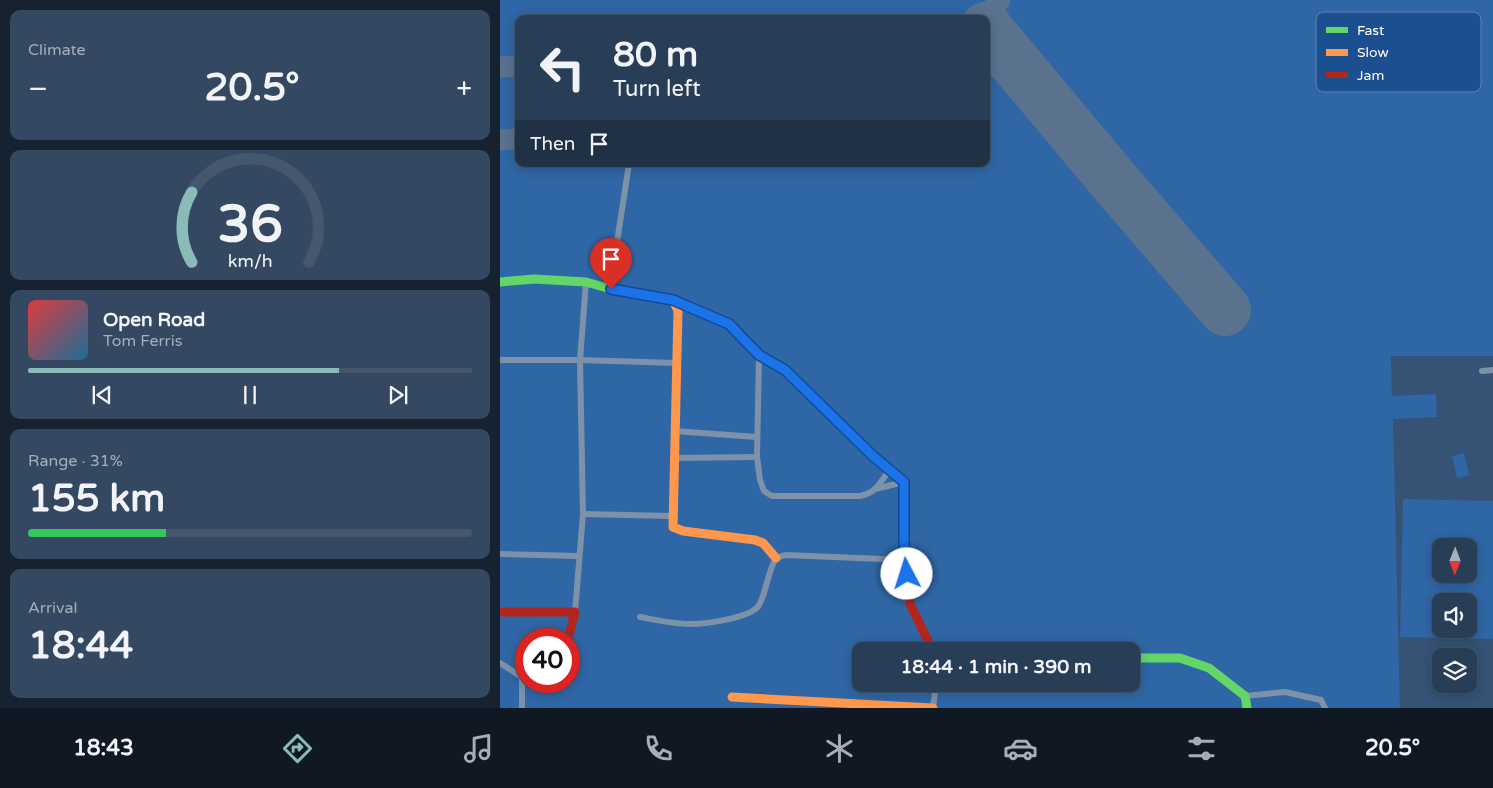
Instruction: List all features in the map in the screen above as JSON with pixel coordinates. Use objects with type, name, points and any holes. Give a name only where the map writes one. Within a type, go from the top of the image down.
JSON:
[{"type":"street","points":[[617,242],[629,167]]},
{"type":"street","points":[[500,282],[534,279],[586,282],[611,289],[673,300],[729,324],[759,355],[785,370],[889,470],[904,482]]},
{"type":"street","points":[[571,628],[575,612],[578,556],[583,514],[580,360],[586,282]]},
{"type":"street","points":[[673,300],[678,311],[673,458],[673,527],[678,530],[755,540],[763,543],[776,558]]},
{"type":"street","points":[[759,355],[757,457],[760,480],[764,491],[772,496],[850,497],[869,494],[889,470]]},
{"type":"street","points":[[500,360],[676,363]]},
{"type":"street","points":[[1482,371],[1493,370]]},
{"type":"street","points":[[674,431],[757,437]]},
{"type":"street","points":[[673,458],[757,457]]},
{"type":"street","points":[[875,489],[904,482]]},
{"type":"street","points":[[904,482],[904,544],[910,604],[929,642]]},
{"type":"street","points":[[583,514],[672,516]]},
{"type":"street","points":[[500,554],[578,556]]},
{"type":"street","points":[[640,618],[689,624],[712,622],[755,610],[760,604],[770,566],[776,558],[785,555],[801,554],[906,560]]},
{"type":"street","points":[[500,612],[575,612]]},
{"type":"street","points":[[1140,658],[1180,658],[1209,668],[1245,696],[1247,708]]},
{"type":"street","points":[[500,663],[515,671]]},
{"type":"street","points":[[732,697],[933,708],[935,692]]},
{"type":"street","points":[[1245,696],[1285,692],[1321,700],[1325,708]]},
{"type":"street","points":[[522,708],[523,693]]},
{"type":"shaded area","points":[[500,0],[1493,0],[1493,356],[1391,356],[1392,396],[1436,394],[1437,417],[1393,419],[1400,708],[500,708]]},
{"type":"shaded area","points":[[1464,453],[1469,475],[1457,478],[1452,456]]},
{"type":"shaded area","points":[[1403,499],[1493,501],[1493,639],[1446,638],[1477,638],[1477,593],[1432,593],[1432,638],[1400,637]]},
{"type":"taxiway","points":[[987,15],[1000,0]]},
{"type":"taxiway","points":[[500,67],[515,66]]},
{"type":"taxiway","points":[[500,140],[515,139]]},
{"type":"runway","points":[[990,33],[1225,310]]},
{"type":"traffic: fast","points":[[500,282],[534,279],[586,282],[611,289],[673,300],[729,324],[759,355],[785,370],[835,419]]},
{"type":"traffic: fast","points":[[1140,658],[1180,658],[1209,668],[1245,696],[1247,708]]},
{"type":"traffic: slow","points":[[673,300],[678,311],[673,527],[683,531],[755,540],[763,543],[776,558]]},
{"type":"traffic: slow","points":[[732,697],[933,708]]},
{"type":"traffic: jam","points":[[835,419],[873,456],[904,482],[904,543],[910,604],[929,642]]},
{"type":"traffic: jam","points":[[500,612],[575,612],[571,628]]},
{"type":"route","points":[[611,289],[673,300],[729,324],[759,355],[785,370],[873,456],[904,482],[904,544],[907,574]]}]
